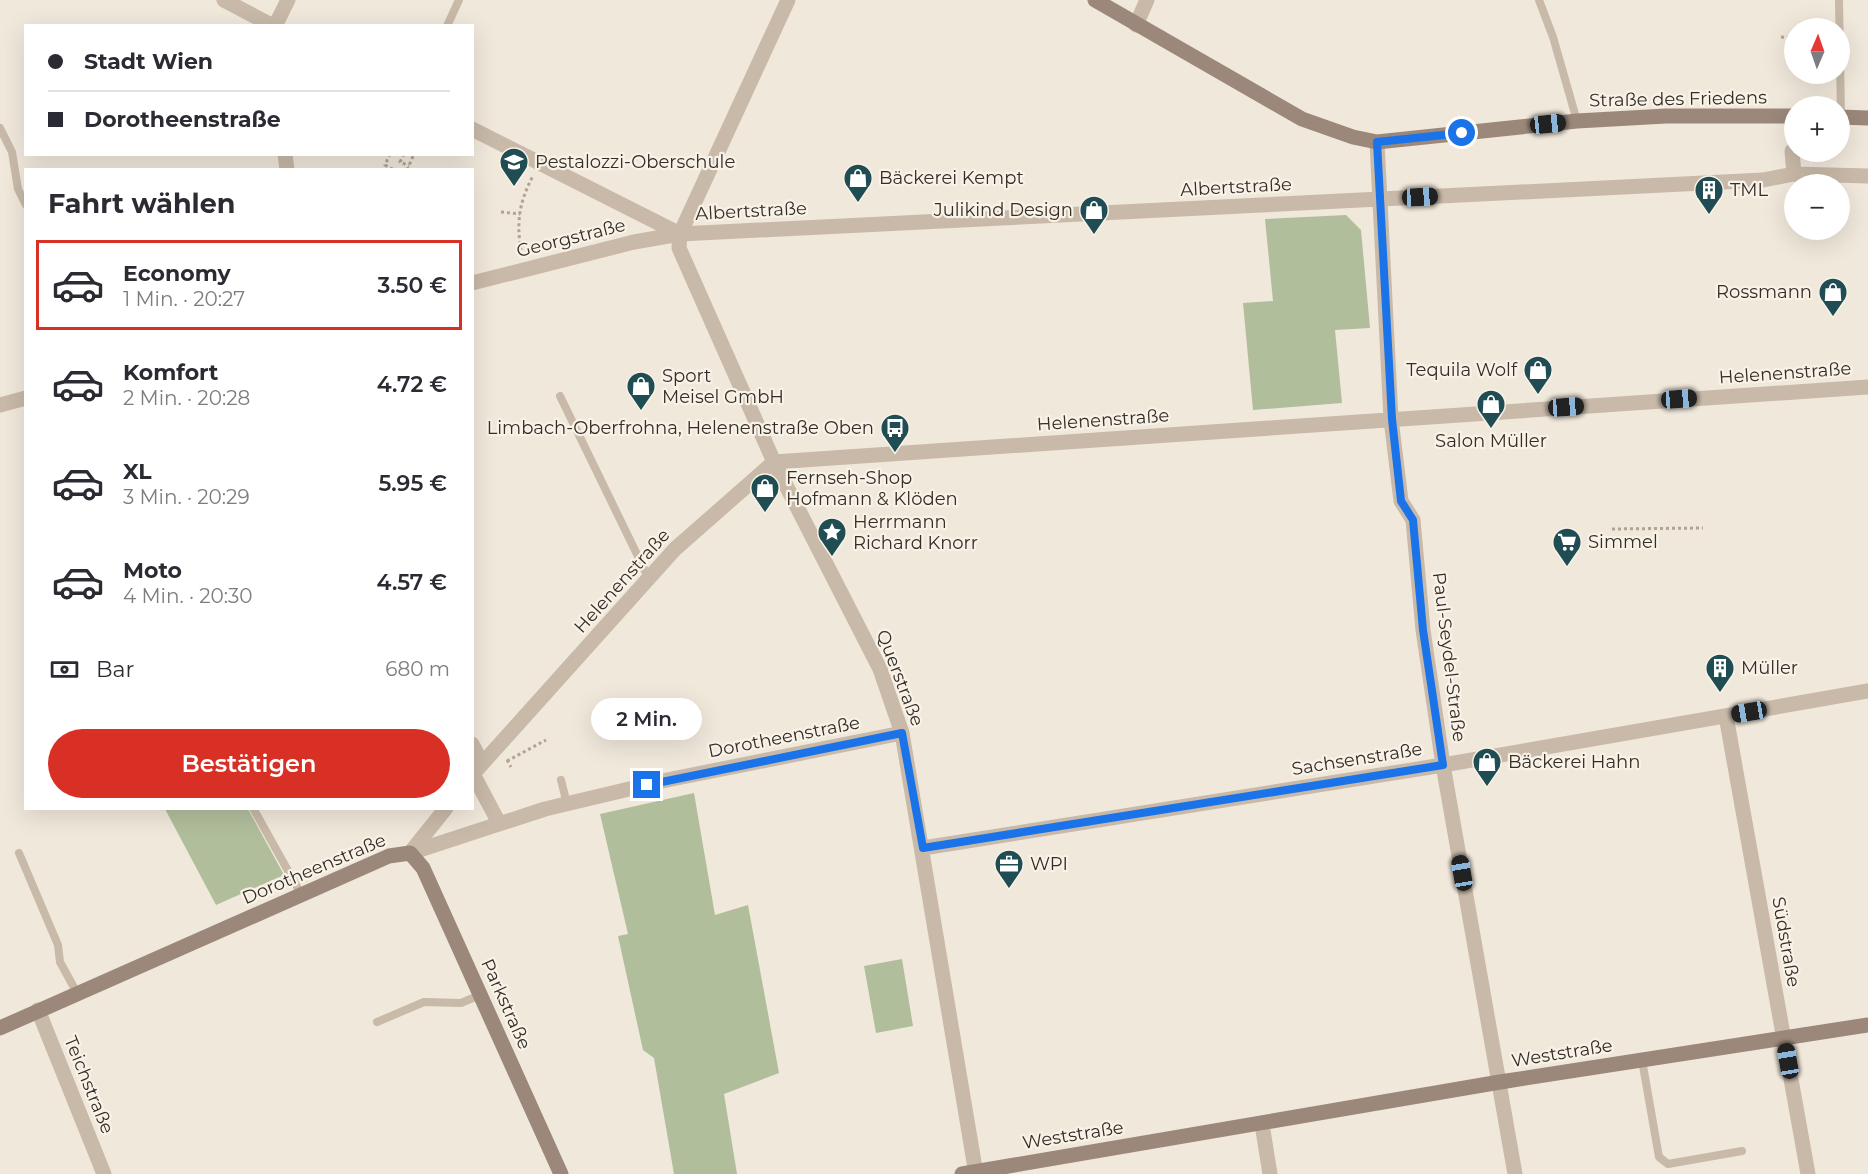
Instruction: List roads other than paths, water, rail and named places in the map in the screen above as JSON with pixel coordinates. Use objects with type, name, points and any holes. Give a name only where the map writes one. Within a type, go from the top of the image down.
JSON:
[{"type":"main road","name":"Straße des Friedens","points":[[1095,0],[1302,119],[1353,137],[1377,142],[1576,121],[1666,116],[1784,116]]},
{"type":"main road","points":[[1850,117],[1868,118]]},
{"type":"main road","name":"Dorotheenstraße","points":[[0,1028],[389,855],[410,853]]},
{"type":"main road","name":"Parkstraße","points":[[410,853],[423,868],[561,1174]]},
{"type":"main road","name":"Weststraße","points":[[971,1173],[1500,1082],[1868,1025]]},
{"type":"street","points":[[224,0],[270,24]]},
{"type":"street","points":[[275,24],[288,0]]},
{"type":"street","points":[[474,130],[680,234],[788,0]]},
{"type":"street","points":[[1136,25],[1147,0]]},
{"type":"street","name":"Paul-Seydel-Straße","points":[[1377,142],[1378,200],[1392,419],[1401,501],[1413,520],[1423,630],[1443,765],[1515,1174]]},
{"type":"street","points":[[1793,162],[1794,174]]},
{"type":"street","name":"Albertstraße","points":[[680,234],[1763,180],[1784,176]]},
{"type":"street","name":"Albertstraße","points":[[1850,176],[1868,176]]},
{"type":"street","name":"Georgstraße","points":[[474,282],[634,242],[680,234]]},
{"type":"street","name":"Querstraße","points":[[680,234],[679,248],[774,462],[880,669],[902,733],[923,848],[971,1173]]},
{"type":"street","name":"Helenenstraße","points":[[476,770],[675,549],[774,462],[1868,387]]},
{"type":"street","points":[[0,405],[24,399]]},
{"type":"street","name":"Sachsenstraße","points":[[923,848],[1443,765],[1868,692]]},
{"type":"street","name":"Südstraße","points":[[1726,716],[1808,1174]]},
{"type":"street","name":"Dorotheenstraße","points":[[410,853],[499,823],[567,804],[667,780],[902,733]]},
{"type":"street","points":[[476,770],[499,823]]},
{"type":"street","points":[[410,853],[444,810]]},
{"type":"street","name":"Teichstraße","points":[[38,1010],[104,1174]]},
{"type":"street","points":[[1262,1124],[1270,1174]]},
{"type":"lane","points":[[448,24],[459,0]]},
{"type":"lane","points":[[1539,0],[1553,37],[1576,121]]},
{"type":"lane","points":[[1839,0],[1840,96]]},
{"type":"lane","points":[[0,128],[12,152],[18,189],[24,201]]},
{"type":"lane","points":[[560,396],[649,579]]},
{"type":"lane","points":[[561,780],[567,804]]},
{"type":"lane","points":[[254,810],[301,894]]},
{"type":"lane","points":[[19,853],[58,945],[60,962],[77,993]]},
{"type":"lane","points":[[377,1022],[424,1002],[461,1003],[480,994]]},
{"type":"lane","points":[[1642,1060],[1659,1157],[1668,1164],[1742,1151]]},
{"type":"place","name":"Pestalozzi-Oberschule","points":[[514,188]]},
{"type":"place","name":"Bäckerei Kempt","points":[[858,204]]},
{"type":"place","name":"TML","points":[[1709,216]]},
{"type":"place","name":"Julikind Design","points":[[1094,236]]},
{"type":"place","name":"Rossmann","points":[[1833,318]]},
{"type":"place","name":"Tequila Wolf","points":[[1538,396]]},
{"type":"place","name":"Sport Meisel GmbH","points":[[641,412]]},
{"type":"place","name":"Salon Müller","points":[[1491,430]]},
{"type":"place","name":"Limbach-Oberfrohna, Helenenstraße Oben","points":[[895,454]]},
{"type":"place","name":"Fernseh-Shop Hofmann & Klöden","points":[[765,514]]},
{"type":"place","name":"Herrmann Richard Knorr","points":[[832,558]]},
{"type":"place","name":"Simmel","points":[[1567,568]]},
{"type":"place","name":"Müller","points":[[1720,694]]},
{"type":"place","name":"Bäckerei Hahn","points":[[1487,788]]},
{"type":"place","name":"WPI","points":[[1009,890]]}]
